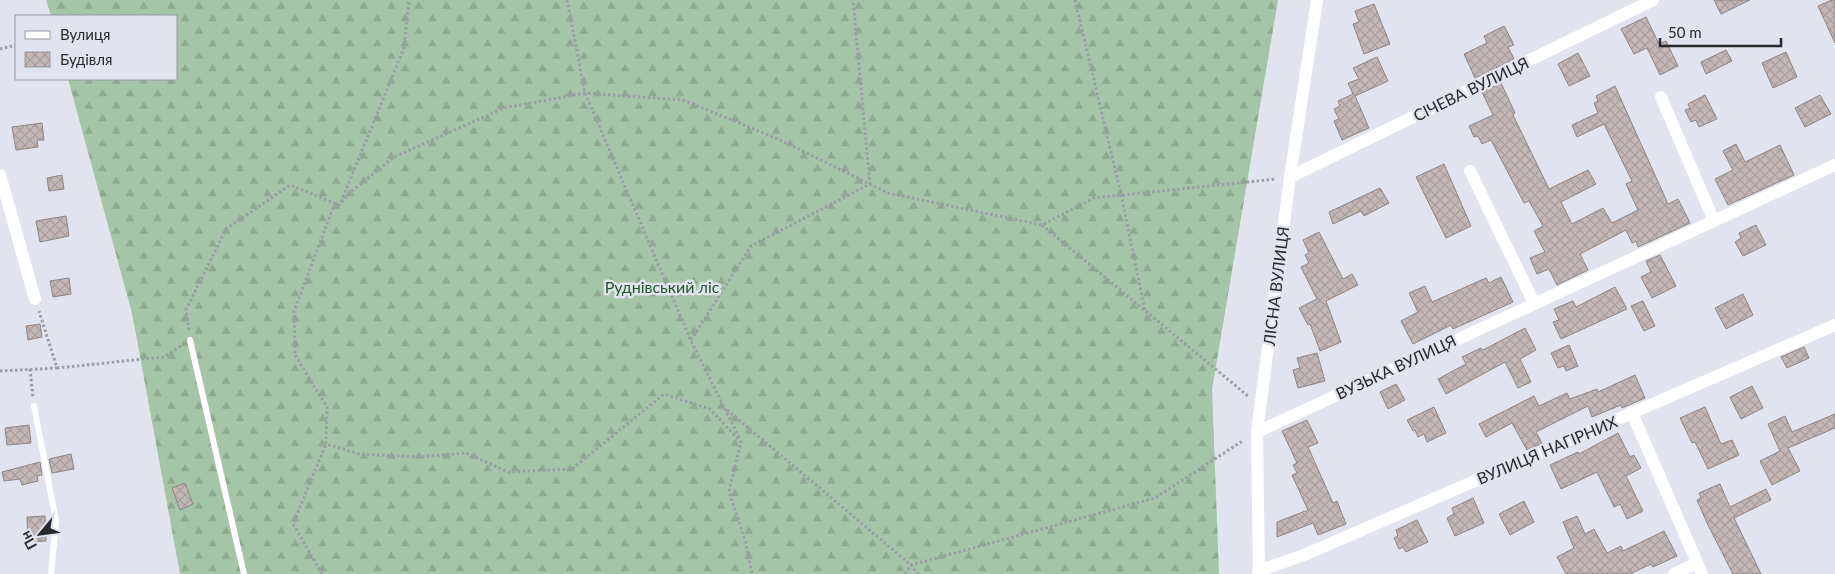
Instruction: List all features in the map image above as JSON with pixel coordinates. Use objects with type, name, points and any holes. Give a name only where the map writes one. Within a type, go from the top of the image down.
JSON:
[{"type":"street","name":"ЛІСНА ВУЛИЦЯ","points":[[1258,573],[1257,432],[1290,177],[1317,0]]},
{"type":"street","name":"СІЧЕВА ВУЛИЦЯ","points":[[1290,177],[1652,0]]},
{"type":"street","points":[[1661,96],[1714,221]]},
{"type":"street","name":"ВУЗЬКА ВУЛИЦЯ","points":[[1257,432],[1835,165]]},
{"type":"street","points":[[1470,171],[1534,303]]},
{"type":"street","points":[[0,175],[35,298]]},
{"type":"street","name":"ВУЛИЦЯ НАГІРНИХ","points":[[1258,573],[1304,555],[1835,325]]},
{"type":"street","points":[[1632,413],[1700,569],[1674,574]]},
{"type":"lane","points":[[190,340],[244,574]]},
{"type":"lane","points":[[34,406],[56,521],[51,574]]},
{"type":"path","points":[[339,205],[404,48],[409,0]]},
{"type":"path","points":[[566,0],[585,93],[691,341],[741,442],[730,491],[746,543],[752,574]]},
{"type":"path","points":[[852,0],[870,184]]},
{"type":"path","points":[[1075,0],[1121,194],[1145,311]]},
{"type":"path","points":[[0,49],[15,45]]},
{"type":"path","points":[[339,205],[352,191],[394,157],[504,108],[585,93],[683,100],[778,139],[888,193],[1042,225],[1260,406]]},
{"type":"path","points":[[1042,225],[1094,198],[1290,177]]},
{"type":"path","points":[[691,341],[751,246],[870,184]]},
{"type":"path","points":[[0,371],[57,368],[164,357],[190,340],[186,310],[226,229],[290,185],[339,205]]},
{"type":"path","points":[[322,574],[293,524],[326,444],[327,407],[295,356],[294,311],[335,203]]},
{"type":"path","points":[[35,298],[57,368]]},
{"type":"path","points":[[30,369],[34,406]]},
{"type":"path","points":[[326,444],[360,454],[417,458],[466,453],[508,472],[572,468],[664,394],[710,409],[741,442]]},
{"type":"path","points":[[724,408],[911,565],[918,574]]},
{"type":"path","points":[[905,574],[911,565],[1155,498],[1257,432]]},
{"type":"green space","name":"Руднівський ліс","points":[[46,0],[1278,0],[1212,389],[1219,574],[180,574],[132,313],[68,80],[178,80],[178,15],[51,15]]},
{"type":"building","points":[[1714,0],[1750,0],[1721,14]]},
{"type":"building","points":[[1835,0],[1835,43],[1818,6]]},
{"type":"building","points":[[1374,4],[1390,44],[1364,54],[1353,24],[1359,22],[1355,11]]},
{"type":"building","points":[[1646,17],[1659,44],[1666,41],[1678,66],[1660,75],[1647,48],[1634,54],[1621,29]]},
{"type":"building","points":[[1504,26],[1514,45],[1508,47],[1514,59],[1475,78],[1464,54],[1487,43],[1484,36]]},
{"type":"building","points":[[1726,50],[1732,61],[1706,74],[1701,62]]},
{"type":"building","points":[[1786,52],[1797,77],[1773,88],[1762,63]]},
{"type":"building","points":[[1578,53],[1590,76],[1569,86],[1558,64]]},
{"type":"building","points":[[1377,57],[1388,81],[1355,96],[1369,128],[1342,140],[1334,121],[1339,119],[1334,109],[1340,106],[1338,101],[1353,94],[1348,83],[1359,79],[1353,68]]},
{"type":"building","points":[[1501,83],[1515,113],[1513,115],[1549,189],[1588,170],[1596,184],[1561,202],[1572,224],[1603,208],[1612,223],[1638,210],[1626,184],[1632,181],[1604,124],[1577,137],[1572,125],[1598,113],[1594,103],[1598,101],[1596,96],[1615,86],[1668,204],[1678,199],[1690,223],[1638,247],[1636,241],[1632,243],[1626,230],[1580,254],[1588,270],[1557,285],[1549,269],[1537,274],[1530,258],[1545,252],[1534,231],[1543,226],[1529,201],[1524,203],[1491,140],[1482,144],[1478,136],[1474,137],[1469,126],[1493,115],[1482,92]]},
{"type":"building","points":[[1705,95],[1717,119],[1699,127],[1696,120],[1691,122],[1685,110],[1690,108],[1688,104]]},
{"type":"building","points":[[1820,95],[1831,114],[1805,127],[1795,108]]},
{"type":"building","points":[[42,123],[44,140],[37,140],[38,147],[16,150],[12,127]]},
{"type":"building","points":[[1736,144],[1745,162],[1780,145],[1794,175],[1728,205],[1715,179],[1733,170],[1723,151]]},
{"type":"building","points":[[1444,164],[1471,226],[1446,238],[1416,177]]},
{"type":"building","points":[[62,175],[64,189],[49,191],[47,178]]},
{"type":"building","points":[[1380,188],[1389,203],[1364,216],[1361,211],[1333,224],[1329,212]]},
{"type":"building","points":[[66,216],[69,236],[40,242],[36,221]]},
{"type":"building","points":[[1756,225],[1766,245],[1743,256],[1735,242],[1741,238],[1739,233]]},
{"type":"building","points":[[1319,232],[1343,279],[1352,274],[1358,285],[1326,301],[1341,342],[1320,351],[1310,324],[1308,325],[1299,308],[1317,299],[1301,267],[1309,263],[1305,255],[1309,253],[1303,240]]},
{"type":"building","points":[[1660,255],[1676,286],[1652,298],[1641,277],[1651,272],[1646,261]]},
{"type":"building","points":[[1501,277],[1513,302],[1453,329],[1451,325],[1413,344],[1401,321],[1418,312],[1409,293],[1425,286],[1432,302],[1486,278],[1489,283]]},
{"type":"building","points":[[69,278],[71,294],[53,297],[50,281]]},
{"type":"building","points":[[1615,287],[1627,309],[1561,339],[1553,322],[1559,320],[1554,309],[1573,301],[1576,307]]},
{"type":"building","points":[[1743,294],[1753,315],[1726,329],[1715,308]]},
{"type":"building","points":[[1643,301],[1655,326],[1644,331],[1631,306]]},
{"type":"building","points":[[40,324],[42,337],[28,340],[26,326]]},
{"type":"building","points":[[1525,328],[1536,350],[1520,359],[1531,382],[1518,388],[1505,362],[1446,394],[1438,379],[1466,364],[1462,357],[1481,348],[1483,350]]},
{"type":"building","points":[[1569,345],[1578,366],[1566,371],[1564,366],[1558,368],[1551,353]]},
{"type":"building","points":[[1804,347],[1809,358],[1787,368],[1781,357]]},
{"type":"building","points":[[1317,353],[1325,381],[1298,388],[1293,370],[1300,368],[1297,358]]},
{"type":"building","points":[[1635,375],[1645,398],[1622,408],[1621,405],[1592,417],[1588,406],[1536,432],[1542,443],[1527,450],[1512,423],[1486,437],[1479,424],[1534,396],[1539,406],[1567,393],[1570,399],[1597,389],[1598,392]]},
{"type":"building","points":[[1396,384],[1405,400],[1388,409],[1380,392]]},
{"type":"building","points":[[1752,386],[1763,408],[1741,419],[1730,397]]},
{"type":"building","points":[[1434,407],[1446,433],[1427,442],[1424,434],[1418,437],[1407,420]]},
{"type":"building","points":[[1705,407],[1721,444],[1732,440],[1739,455],[1708,469],[1695,442],[1692,443],[1680,418]]},
{"type":"building","points":[[1835,414],[1835,428],[1788,448],[1800,471],[1772,485],[1760,461],[1780,451],[1768,424],[1785,416],[1792,432]]},
{"type":"building","points":[[1307,420],[1318,443],[1308,447],[1333,503],[1337,501],[1346,524],[1318,535],[1313,523],[1277,537],[1277,522],[1308,510],[1292,475],[1297,473],[1293,465],[1297,463],[1282,431]]},
{"type":"building","points":[[29,425],[31,443],[7,445],[5,428]]},
{"type":"building","points":[[1618,433],[1630,457],[1634,455],[1641,468],[1626,476],[1643,511],[1627,519],[1620,504],[1614,507],[1597,472],[1561,489],[1550,465],[1578,452],[1579,454]]},
{"type":"building","points":[[71,454],[74,469],[52,473],[49,459]]},
{"type":"building","points":[[40,462],[42,475],[37,476],[38,481],[22,485],[20,479],[4,481],[2,472]]},
{"type":"building","points":[[185,483],[193,504],[180,510],[172,488]]},
{"type":"building","points":[[1720,484],[1730,507],[1766,489],[1771,500],[1734,518],[1761,574],[1733,574],[1708,525],[1697,500],[1701,498],[1699,493]]},
{"type":"building","points":[[1473,498],[1484,523],[1455,536],[1447,518],[1454,514],[1452,508]]},
{"type":"building","points":[[1524,501],[1534,522],[1510,535],[1499,514]]},
{"type":"building","points":[[45,516],[46,541],[28,542],[27,517]]},
{"type":"building","points":[[1577,516],[1585,534],[1594,529],[1607,553],[1621,546],[1623,551],[1664,531],[1677,556],[1653,567],[1651,564],[1630,574],[1566,574],[1557,557],[1574,548],[1563,522]]},
{"type":"building","points":[[1417,520],[1428,542],[1406,552],[1403,547],[1399,549],[1394,538],[1398,536],[1396,530]]}]
